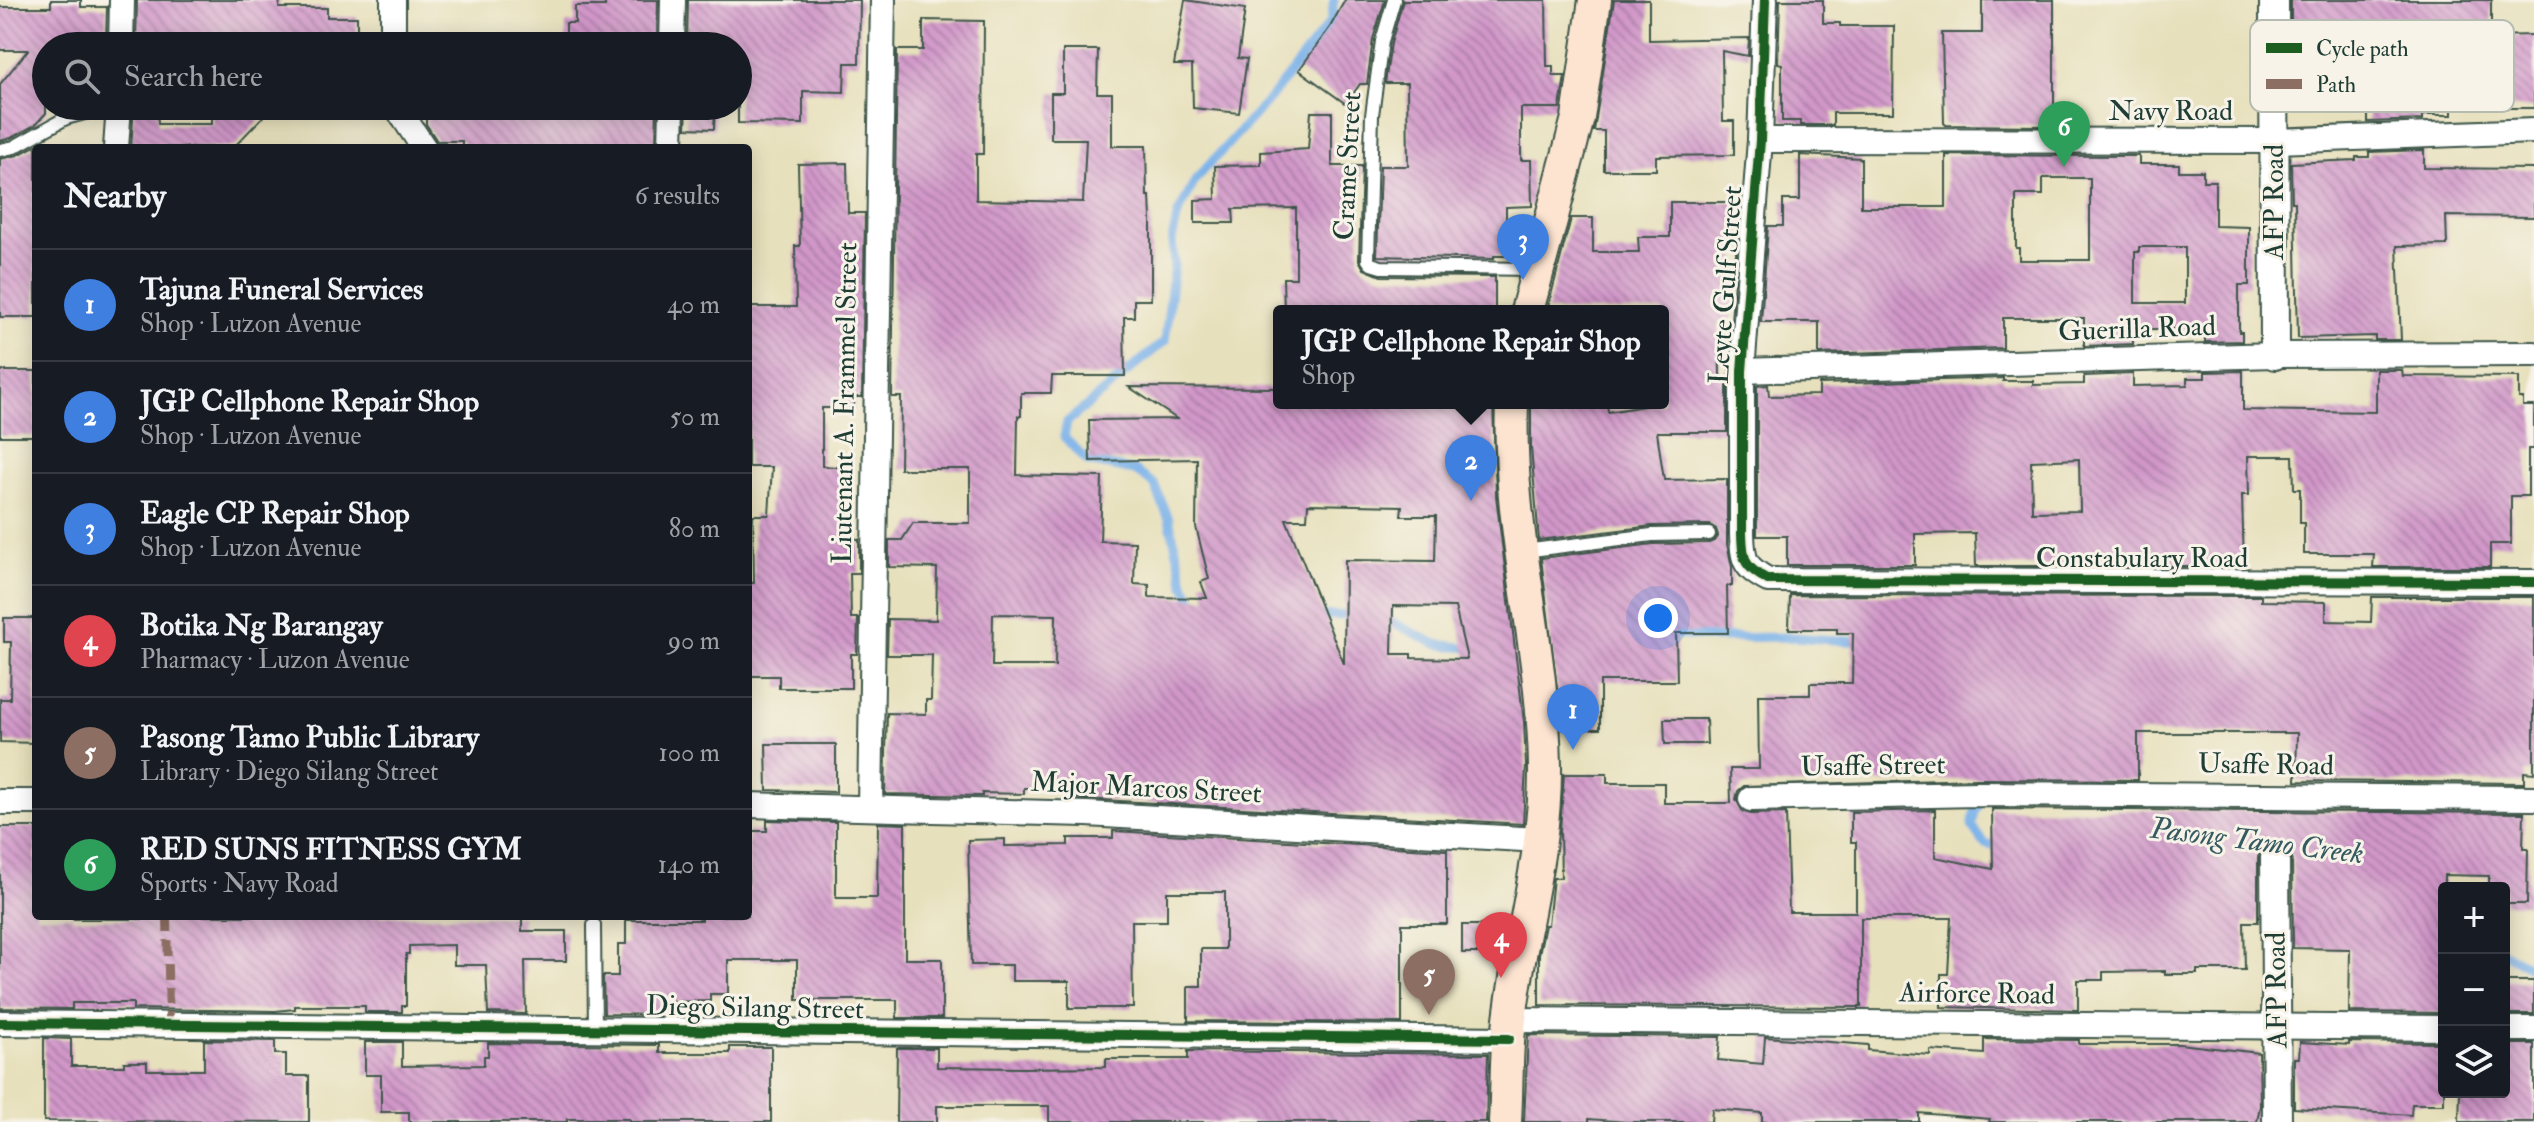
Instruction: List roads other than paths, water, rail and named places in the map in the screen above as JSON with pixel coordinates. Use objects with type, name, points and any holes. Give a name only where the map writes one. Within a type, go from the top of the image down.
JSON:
[{"type":"main road","points":[[1529,305],[1578,118],[1595,0]]},
{"type":"main road","points":[[1505,1122],[1510,1030],[1545,800],[1541,715],[1512,475],[1512,409]]},
{"type":"street","points":[[121,32],[122,0]]},
{"type":"street","points":[[393,0],[393,32]]},
{"type":"street","points":[[672,32],[673,0]]},
{"type":"street","name":"Liutenant A. Frammel Street","points":[[870,807],[883,0]]},
{"type":"street","name":"Leyte Gulf Street","points":[[1752,571],[1743,557],[1742,371],[1760,140],[1765,0]]},
{"type":"street","name":"AFP Road","points":[[2274,112],[2275,355]]},
{"type":"street","points":[[116,144],[118,120]]},
{"type":"street","points":[[405,120],[421,144]]},
{"type":"street","points":[[671,144],[672,120]]},
{"type":"street","name":"Navy Road","points":[[1760,140],[2274,141],[2534,131]]},
{"type":"street","name":"Guerilla Road","points":[[1742,371],[2275,355],[2534,354]]},
{"type":"street","name":"Constabulary Road","points":[[1752,571],[1768,580],[2534,582]]},
{"type":"street","name":"Usaffe Road","points":[[1987,794],[2534,798]]},
{"type":"street","name":"Usaffe Street","points":[[1751,799],[1987,794]]},
{"type":"street","points":[[0,802],[32,802]]},
{"type":"street","name":"Major Marcos Street","points":[[752,805],[1087,814],[1541,840]]},
{"type":"street","name":"AFP Road","points":[[2275,858],[2277,1122]]},
{"type":"street","name":"Diego Silang Street","points":[[0,1023],[595,1030],[1510,1030]]},
{"type":"street","name":"Airforce Road","points":[[1510,1030],[2438,1028]]},
{"type":"street","points":[[2510,1029],[2534,1029]]},
{"type":"lane","name":"Crame Street","points":[[1394,0],[1382,41],[1372,115],[1368,260],[1381,267],[1538,269]]},
{"type":"lane","points":[[0,150],[14,147],[62,120]]},
{"type":"lane","points":[[1520,551],[1652,535],[1709,534]]},
{"type":"lane","points":[[594,925],[595,1030]]},
{"type":"waterway","name":"Pasong Tamo Creek","points":[[1197,607],[1185,586],[1169,519],[1154,484],[1135,471],[1088,462],[1064,437],[1067,422],[1165,341],[1174,264],[1172,240],[1178,214],[1196,179],[1271,97],[1331,21],[1334,0]]},
{"type":"waterway","name":"Pasong Tamo Creek","points":[[1314,616],[1355,615]]},
{"type":"waterway","name":"Pasong Tamo Creek","points":[[1382,617],[1436,644],[1476,649]]},
{"type":"waterway","name":"Pasong Tamo Creek","points":[[1666,634],[1863,642]]},
{"type":"waterway","name":"Pasong Tamo Creek","points":[[1987,769],[1992,782],[1975,811],[1972,826],[1985,844],[2004,849]]},
{"type":"waterway","name":"Pasong Tamo Creek","points":[[2506,954],[2534,969]]},
{"type":"place","name":"RED SUNS FITNESS GYM","points":[[2064,167]]},
{"type":"place","name":"Eagle CP Repair Shop","points":[[1523,280]]},
{"type":"place","name":"JGP Cellphone Repair Shop","points":[[1471,501]]},
{"type":"place","name":"Tajuna Funeral Services","points":[[1573,750]]},
{"type":"place","name":"Botika Ng Barangay","points":[[1501,978]]},
{"type":"place","name":"Pasong Tamo Public Library","points":[[1429,1015]]}]
